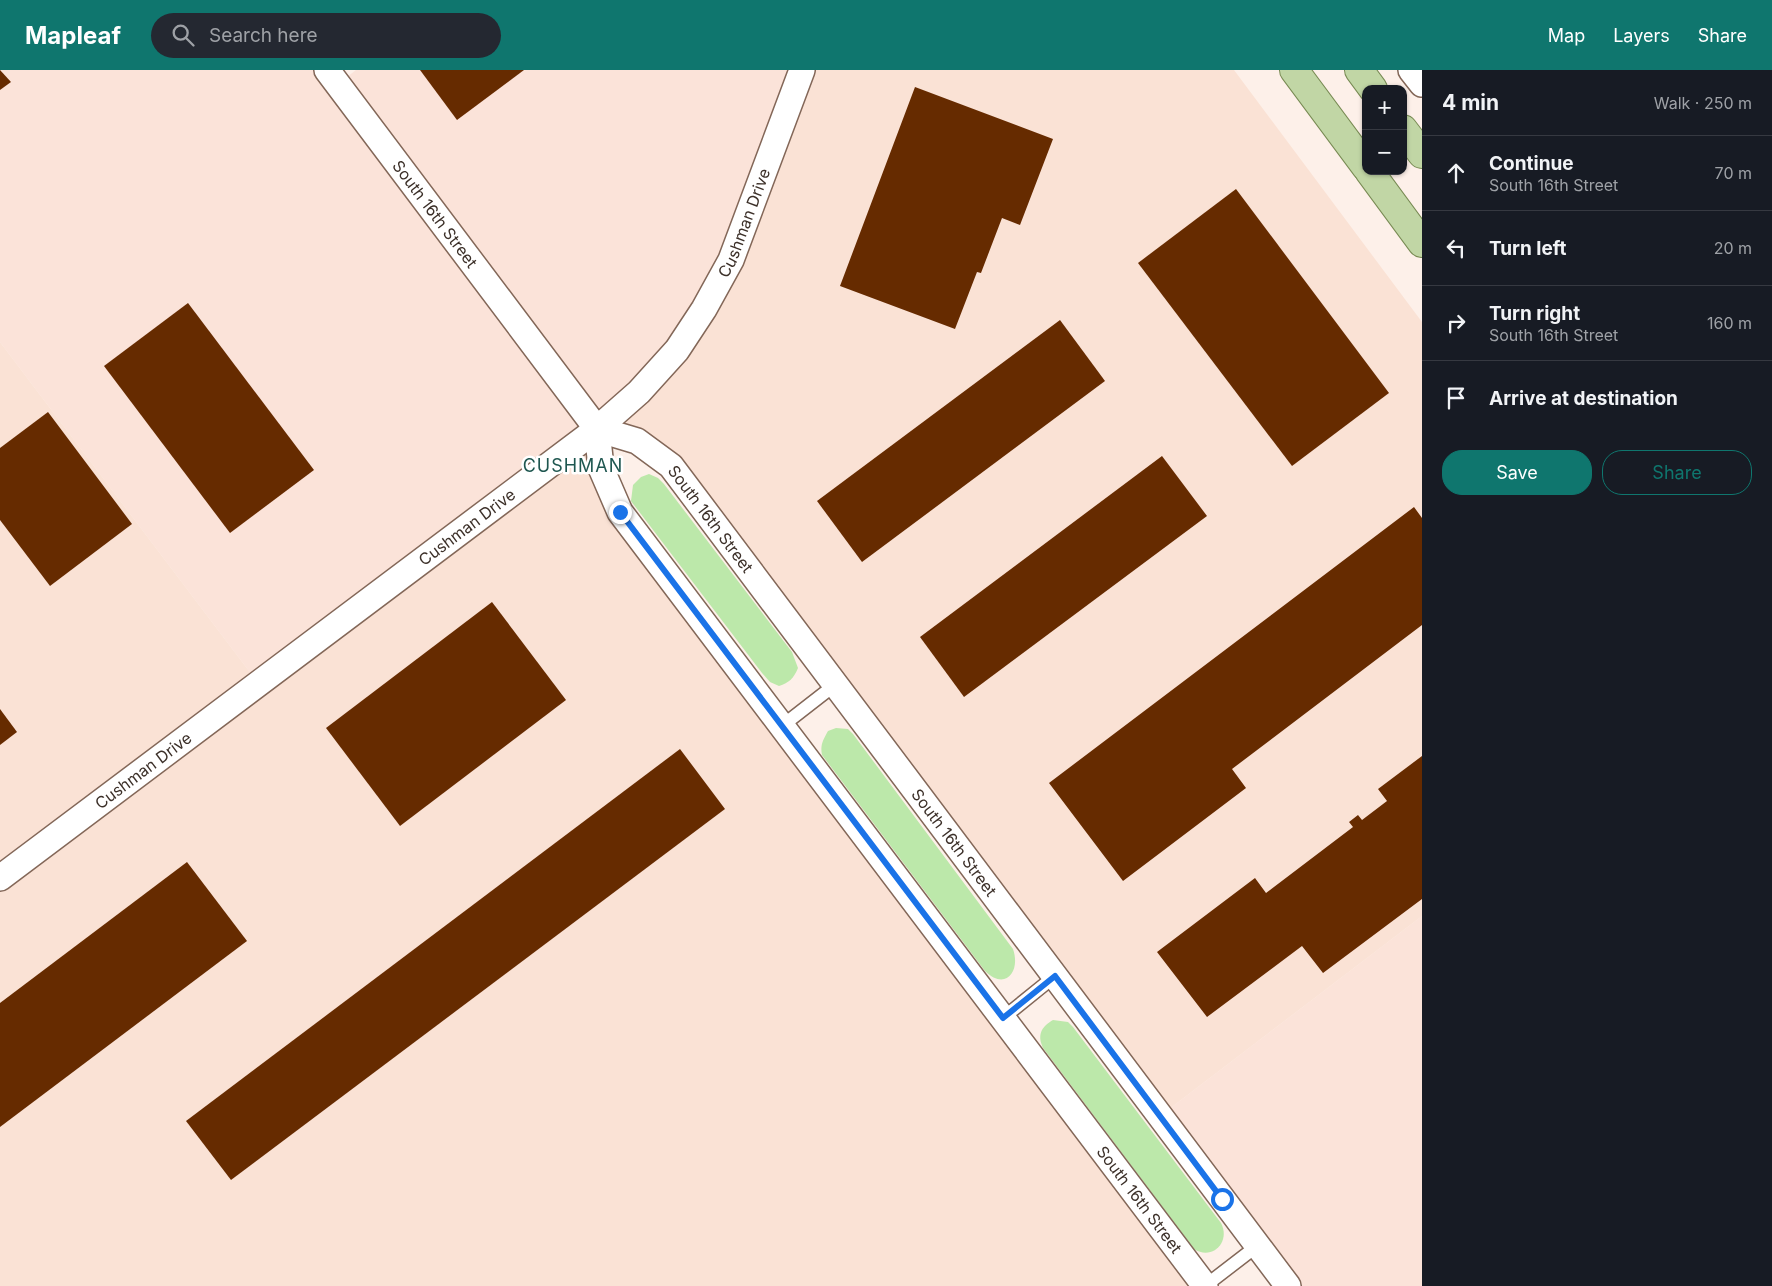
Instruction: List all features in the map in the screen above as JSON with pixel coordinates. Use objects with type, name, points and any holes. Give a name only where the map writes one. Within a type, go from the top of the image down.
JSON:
[{"type":"main road","points":[[1294,70],[1362,162]]},
{"type":"main road","points":[[1359,70],[1370,85]]},
{"type":"main road","points":[[1404,130],[1422,154]]},
{"type":"main road","points":[[1372,175],[1422,243]]},
{"type":"street","name":"South 16th Street","points":[[327,70],[597,429],[601,468],[620,512],[1205,1286]]},
{"type":"street","name":"Cushman Drive","points":[[0,878],[597,429],[639,392],[676,350],[704,309],[731,260],[802,70]]},
{"type":"street","points":[[1411,70],[1422,84]]},
{"type":"street","name":"South 16th Street","points":[[597,429],[637,440],[671,466],[1288,1286]]},
{"type":"lane","points":[[782,726],[836,684]]},
{"type":"lane","points":[[1003,1018],[1055,976]]},
{"type":"lane","points":[[1205,1286],[1258,1246]]},
{"type":"shaded area","points":[[0,70],[327,70],[338,84],[356,70],[802,70],[731,260],[677,350],[258,683],[0,342]]},
{"type":"shaded area","points":[[802,70],[1234,70],[1422,322],[1422,916],[1160,1116],[671,466],[597,429],[704,309]]},
{"type":"shaded area","points":[[0,342],[258,683],[597,429],[601,468],[1205,1286],[0,1286]]},
{"type":"shaded area","points":[[1422,916],[1422,1286],[1288,1286],[1160,1116]]},
{"type":"green space","points":[[649,474],[658,478],[664,484],[792,652],[798,668],[788,682],[779,686],[770,682],[762,673],[631,501],[633,485],[641,477]]},
{"type":"green space","points":[[836,728],[848,729],[853,734],[1013,949],[1015,965],[1013,971],[1005,979],[992,977],[985,971],[822,755],[822,745],[828,731]]},
{"type":"green space","points":[[1053,1020],[1068,1022],[1073,1027],[1221,1223],[1224,1237],[1218,1248],[1207,1253],[1194,1249],[1043,1048],[1040,1039],[1041,1032]]},
{"type":"building","points":[[0,70],[11,82],[0,90]]},
{"type":"building","points":[[420,70],[524,70],[457,120]]},
{"type":"building","points":[[915,87],[1053,139],[1020,225],[1002,218],[981,273],[977,272],[955,329],[840,286]]},
{"type":"building","points":[[1236,189],[1389,393],[1292,466],[1138,263]]},
{"type":"building","points":[[188,303],[314,470],[230,533],[104,366]]},
{"type":"building","points":[[1060,320],[1105,381],[862,562],[817,501]]},
{"type":"building","points":[[48,412],[132,524],[50,586],[0,520],[0,448]]},
{"type":"building","points":[[1162,456],[1207,516],[964,697],[920,637]]},
{"type":"building","points":[[1414,507],[1422,518],[1422,625],[1232,769],[1246,788],[1123,881],[1049,783]]},
{"type":"building","points":[[492,602],[566,700],[400,826],[326,728]]},
{"type":"building","points":[[0,709],[17,732],[0,745]]},
{"type":"building","points":[[680,749],[725,809],[231,1180],[186,1121]]},
{"type":"building","points":[[1422,756],[1422,899],[1323,973],[1302,946],[1207,1017],[1157,952],[1255,878],[1266,893],[1353,827],[1349,822],[1358,815],[1362,820],[1387,801],[1378,789]]},
{"type":"building","points":[[187,862],[247,941],[0,1127],[0,1003]]},
{"type":"district","name":"CUSHMAN","points":[[573,465]]},
{"type":"route","points":[[620,512],[1003,1018],[1055,976],[1222,1199]]}]
